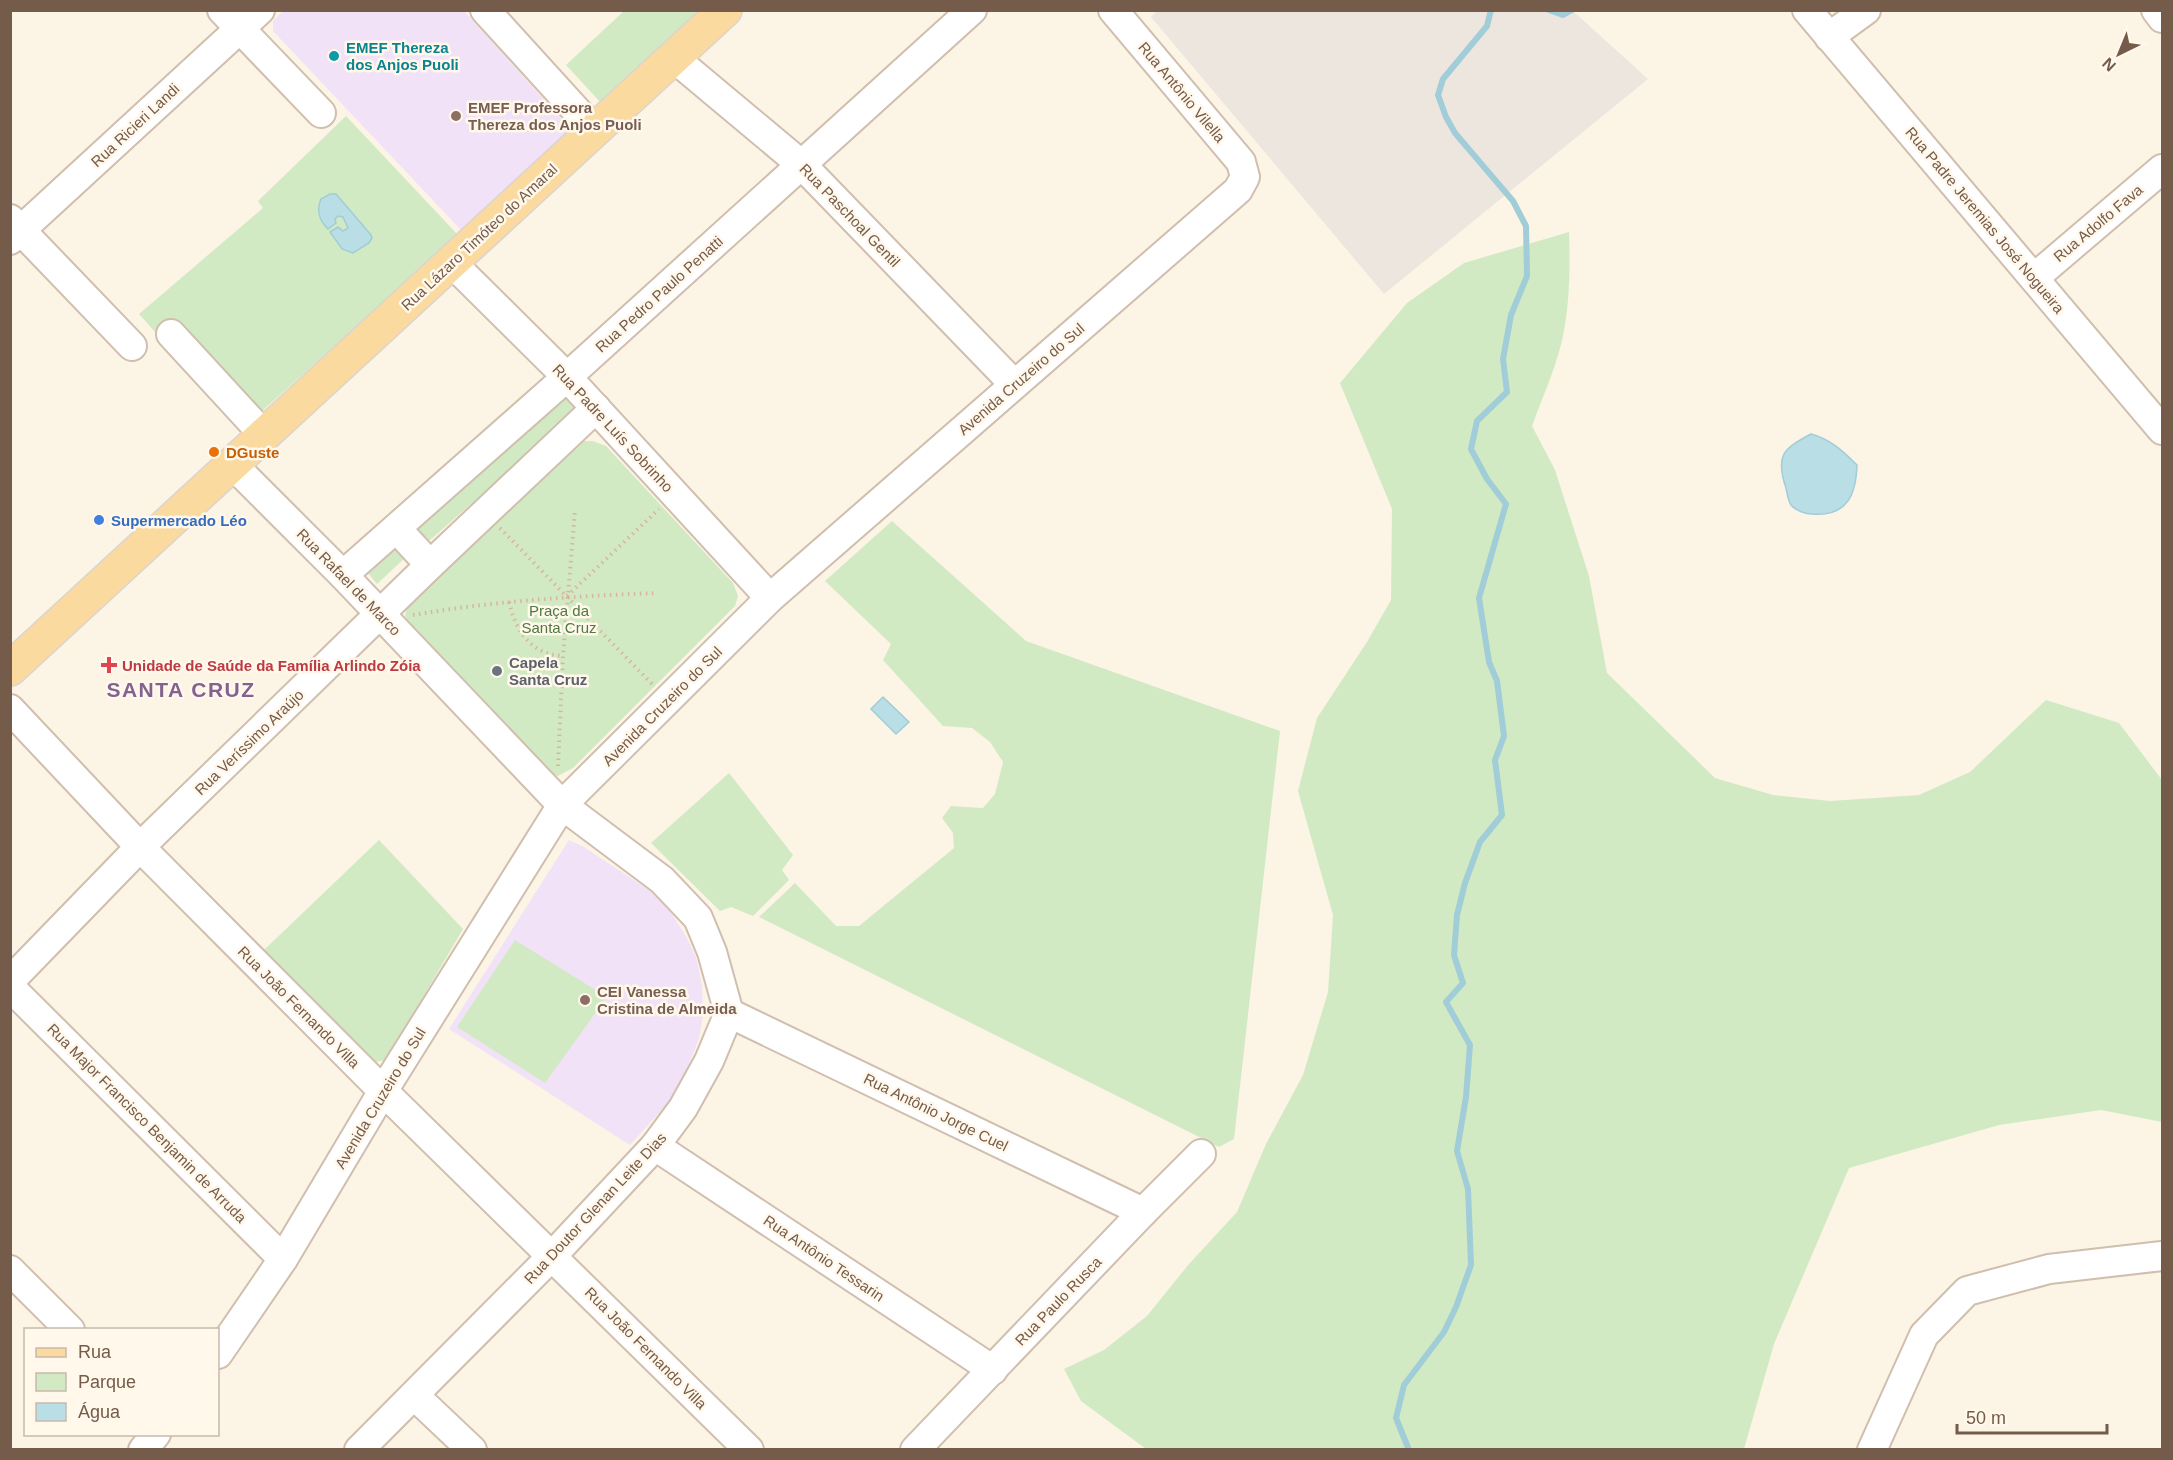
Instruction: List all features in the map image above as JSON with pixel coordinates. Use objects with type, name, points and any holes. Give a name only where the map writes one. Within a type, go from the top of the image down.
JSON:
[{"type":"main road","name":"Rua Lázaro Timóteo do Amaral","points":[[10,669],[725,10]]},
{"type":"street","points":[[485,10],[595,131]]},
{"type":"street","name":"Rua Pedro Paulo Penatti","points":[[343,575],[567,377],[972,10]]},
{"type":"street","name":"Rua Antônio Vilella","points":[[1113,10],[1240,162],[1245,177]]},
{"type":"street","name":"Rua Padre Jeremias José Nogueira","points":[[1807,10],[2163,430]]},
{"type":"street","points":[[1828,37],[1866,10]]},
{"type":"street","points":[[2156,10],[2163,18]]},
{"type":"street","points":[[241,17],[321,113]]},
{"type":"street","name":"Rua Ricieri Landi","points":[[14,230],[241,17]]},
{"type":"street","name":"Rua Paschoal Gentil","points":[[674,58],[802,165],[1014,384]]},
{"type":"street","name":"Rua Adolfo Fava","points":[[2034,278],[2163,169]]},
{"type":"street","name":"Avenida Cruzeiro do Sul","points":[[219,1353],[283,1259],[383,1091],[562,805],[770,598],[1238,190],[1245,177]]},
{"type":"street","points":[[14,230],[132,346]]},
{"type":"street","name":"Rua Padre Luís Sobrinho","points":[[451,262],[567,377],[770,598]]},
{"type":"street","points":[[171,334],[264,435]]},
{"type":"street","name":"Rua Veríssimo Araújo","points":[[10,981],[140,847],[393,616],[430,565],[596,408]]},
{"type":"street","name":"Rua Rafael de Marco","points":[[233,465],[343,575],[393,616],[562,805]]},
{"type":"street","points":[[397,529],[430,565]]},
{"type":"street","name":"Rua João Fernando Villa","points":[[10,709],[140,847],[383,1091],[749,1449]]},
{"type":"street","points":[[562,805],[662,880],[698,918],[712,952],[729,1013]]},
{"type":"street","name":"Rua Major Francisco Benjamin de Arruda","points":[[10,987],[283,1259]]},
{"type":"street","name":"Rua Doutor Glenan Leite Dias","points":[[359,1449],[415,1396],[552,1256],[655,1146],[683,1108],[704,1071],[729,1013]]},
{"type":"street","name":"Rua Antônio Jorge Cuel","points":[[729,1013],[1143,1212]]},
{"type":"street","name":"Rua Antônio Tessarin","points":[[655,1146],[993,1370]]},
{"type":"street","name":"Rua Paulo Rusca","points":[[915,1449],[1201,1154]]},
{"type":"street","points":[[1872,1449],[1924,1335],[1967,1291],[2049,1269],[2163,1256]]},
{"type":"street","points":[[10,1270],[69,1328]]},
{"type":"street","points":[[415,1396],[472,1449]]},
{"type":"street","points":[[143,1449],[154,1436]]},
{"type":"path","points":[[567,596],[662,506]]},
{"type":"path","points":[[558,776],[563,656],[575,510]]},
{"type":"path","points":[[493,521],[655,686]]},
{"type":"path","points":[[393,616],[567,596],[657,592]]},
{"type":"path","points":[[509,602],[513,622],[520,634],[543,651],[563,656]]},
{"type":"shaded area","name":"EMEF Professora Thereza dos Anjos Puoli","points":[[283,11],[464,11],[568,126],[566,139],[462,231],[273,31],[273,21]]},
{"type":"shaded area","points":[[1157,11],[1573,11],[1648,79],[1384,294],[1151,17]]},
{"type":"shaded area","name":"CEI Vanessa Cristina de Almeida","points":[[569,840],[584,847],[655,894],[669,909],[696,957],[702,985],[703,1015],[699,1038],[682,1083],[669,1102],[630,1145],[449,1029]]},
{"type":"green space","points":[[624,11],[703,11],[603,105],[566,65]]},
{"type":"green space","points":[[346,116],[458,235],[242,429],[139,314],[263,208],[258,201]]},
{"type":"green space","points":[[1569,232],[1569,291],[1563,338],[1532,426],[1555,470],[1589,576],[1607,673],[1715,778],[1773,795],[1830,801],[1919,795],[1970,772],[2046,700],[2119,723],[2162,780],[2162,1122],[2101,1110],[1999,1125],[1849,1168],[1774,1344],[1744,1449],[1146,1449],[1081,1401],[1064,1369],[1104,1350],[1147,1316],[1189,1264],[1237,1212],[1266,1144],[1303,1075],[1328,992],[1333,915],[1298,791],[1317,718],[1367,642],[1391,600],[1392,509],[1340,383],[1407,303],[1464,263]]},
{"type":"green space","points":[[565,398],[577,411],[429,541],[424,542],[416,530]]},
{"type":"green space","name":"Praça da Santa Cruz","points":[[579,441],[593,441],[606,446],[733,583],[738,596],[735,606],[573,768],[558,776],[541,770],[411,629],[405,616],[408,604]]},
{"type":"green space","points":[[892,521],[1026,641],[1280,731],[1234,1139],[1219,1147],[759,917],[795,883],[836,926],[859,926],[954,848],[953,833],[942,818],[951,806],[983,808],[995,794],[1003,762],[990,742],[972,728],[943,726],[883,660],[891,644],[825,581]]},
{"type":"green space","points":[[398,544],[408,555],[377,584],[368,573]]},
{"type":"green space","points":[[729,773],[793,855],[782,870],[789,880],[753,916],[731,907],[720,911],[651,843]]},
{"type":"green space","points":[[379,840],[463,929],[386,1060],[375,1062],[263,951]]},
{"type":"green space","points":[[515,940],[607,997],[545,1083],[457,1027]]},
{"type":"water","points":[[330,194],[336,194],[371,235],[369,243],[353,253],[342,249],[330,232],[338,227],[343,231],[348,228],[343,217],[338,216],[335,219],[336,223],[328,229],[322,222],[319,211],[321,199]]},
{"type":"water","points":[[1811,434],[1836,446],[1857,465],[1852,494],[1841,508],[1834,512],[1804,513],[1793,507],[1788,499],[1781,468],[1784,454],[1794,444]]},
{"type":"water","points":[[883,697],[909,722],[896,734],[871,709]]},
{"type":"waterway","points":[[1409,1450],[1396,1418],[1404,1385],[1444,1332],[1471,1265],[1468,1189],[1457,1151],[1466,1097],[1470,1045],[1446,1002],[1463,983],[1454,955],[1457,915],[1465,883],[1480,842],[1502,815],[1495,760],[1504,736],[1497,681],[1489,662],[1479,598],[1506,504],[1487,479],[1471,449],[1477,421],[1507,392],[1503,359],[1511,315],[1527,276],[1526,226],[1513,201],[1455,133],[1438,95],[1443,79],[1487,26],[1491,10]]},
{"type":"waterway","points":[[1549,10],[1563,15],[1572,10]]},
{"type":"place","name":"EMEF Thereza dos Anjos Puoli","points":[[334,56]]},
{"type":"place","name":"EMEF Professora Thereza dos Anjos Puoli","points":[[456,116]]},
{"type":"place","name":"DGuste","points":[[214,452]]},
{"type":"place","name":"Supermercado Léo","points":[[99,520]]},
{"type":"place","name":"Unidade de Saúde da Família Arlindo Zóia","points":[[109,665]]},
{"type":"place","name":"Capela Santa Cruz","points":[[497,671]]},
{"type":"place","name":"CEI Vanessa Cristina de Almeida","points":[[585,1000]]},
{"type":"district","name":"SANTA CRUZ","points":[[181,689]]}]
